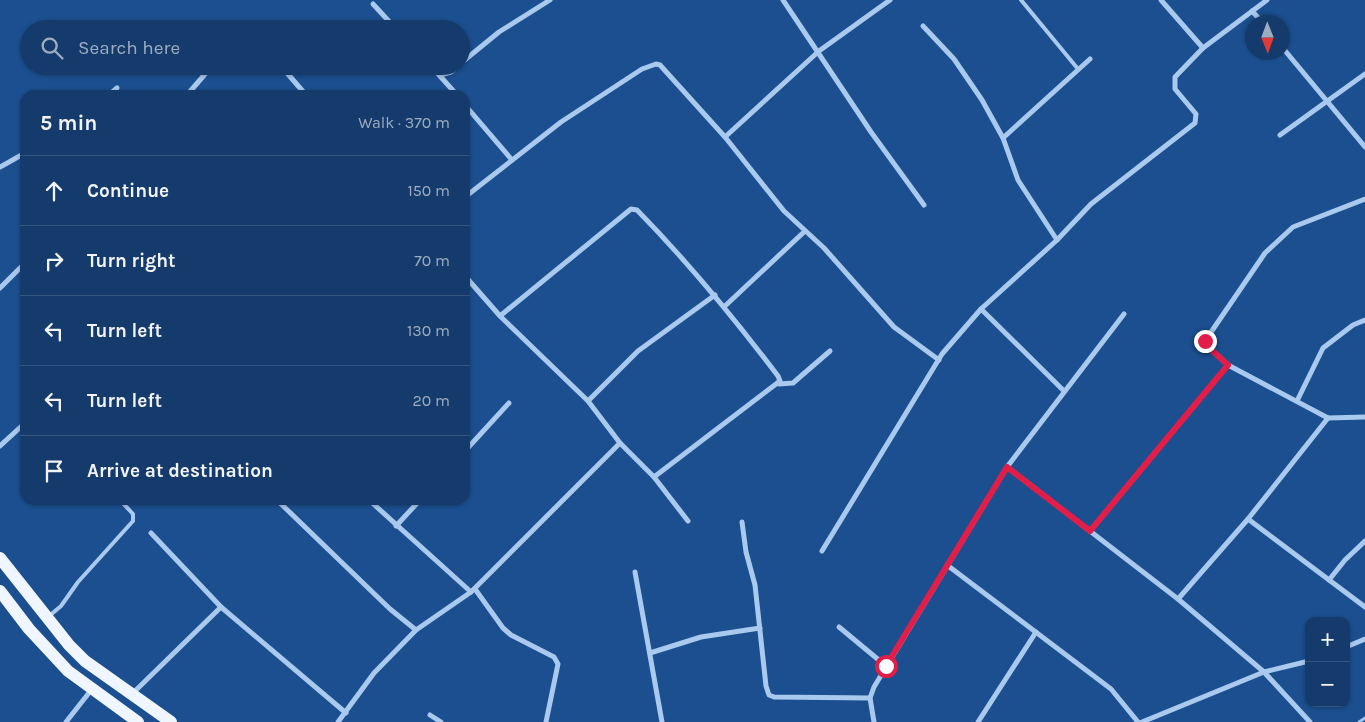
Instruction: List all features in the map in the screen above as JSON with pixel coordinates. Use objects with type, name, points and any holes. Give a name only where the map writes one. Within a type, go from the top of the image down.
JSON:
[{"type":"main road","points":[[0,558],[47,618],[85,661],[171,722]]},
{"type":"main road","points":[[0,591],[29,629],[68,671],[138,722]]},
{"type":"street","points":[[470,56],[500,32],[550,0]]},
{"type":"street","points":[[783,0],[819,51],[871,132],[924,205]]},
{"type":"street","points":[[725,137],[819,51],[890,0]]},
{"type":"street","points":[[1161,0],[1203,48]]},
{"type":"street","points":[[822,551],[939,360],[982,309],[1057,240],[1090,204],[1195,123],[1196,114],[1175,89],[1176,78],[1203,48],[1267,0]]},
{"type":"street","points":[[373,4],[388,20]]},
{"type":"street","points":[[1252,11],[1256,15]]},
{"type":"street","points":[[923,26],[937,38],[982,100],[1003,138],[1018,180],[1057,240]]},
{"type":"street","points":[[1290,56],[1365,148]]},
{"type":"street","points":[[1003,138],[1090,59]]},
{"type":"street","points":[[470,193],[561,122],[642,69],[656,64],[663,68],[725,137],[784,211],[824,248],[894,327],[939,360]]},
{"type":"street","points":[[1280,135],[1365,74]]},
{"type":"street","points":[[191,90],[204,75]]},
{"type":"street","points":[[289,75],[302,90]]},
{"type":"street","points":[[440,75],[452,90]]},
{"type":"street","points":[[448,85],[450,75]]},
{"type":"street","points":[[470,111],[512,160]]},
{"type":"street","points":[[0,167],[20,156]]},
{"type":"street","points":[[1365,199],[1293,227],[1265,253],[1205,341],[1206,345],[1228,365],[1328,418],[1365,417]]},
{"type":"street","points":[[500,316],[634,208],[682,256],[725,306],[778,376],[779,384]]},
{"type":"street","points":[[725,306],[805,231]]},
{"type":"street","points":[[0,279],[3,287],[20,268]]},
{"type":"street","points":[[470,285],[588,401],[620,443],[654,477],[688,521]]},
{"type":"street","points":[[588,401],[638,351],[715,295]]},
{"type":"street","points":[[982,309],[1064,391]]},
{"type":"street","points":[[874,722],[870,698],[874,687],[946,565],[1007,467],[1124,314]]},
{"type":"street","points":[[1297,401],[1323,348],[1353,325],[1365,320]]},
{"type":"street","points":[[654,477],[779,384],[793,383],[830,351]]},
{"type":"street","points":[[1090,531],[1228,365]]},
{"type":"street","points":[[470,446],[509,403]]},
{"type":"street","points":[[1178,599],[1248,519],[1328,418]]},
{"type":"street","points":[[0,446],[20,428]]},
{"type":"street","points":[[338,722],[374,673],[416,630],[473,590],[620,443]]},
{"type":"street","points":[[1007,467],[1178,599],[1264,672],[1310,722]]},
{"type":"street","points":[[282,505],[390,609],[416,630]]},
{"type":"street","points":[[374,505],[396,526],[473,590],[503,628],[511,635],[554,657],[558,664],[546,722]]},
{"type":"street","points":[[396,526],[415,505]]},
{"type":"street","points":[[1248,519],[1365,607]]},
{"type":"street","points":[[742,522],[746,552],[755,584],[766,686],[769,695],[774,697],[870,698]]},
{"type":"street","points":[[152,533],[222,607],[346,713]]},
{"type":"street","points":[[1329,580],[1344,560],[1365,541]]},
{"type":"street","points":[[946,565],[1111,689],[1138,722]]},
{"type":"street","points":[[635,572],[662,722]]},
{"type":"street","points":[[131,695],[222,607]]},
{"type":"street","points":[[839,627],[886,666]]},
{"type":"street","points":[[650,653],[700,637],[760,628]]},
{"type":"street","points":[[978,722],[1036,632]]},
{"type":"street","points":[[1350,645],[1365,639]]},
{"type":"street","points":[[1142,722],[1264,672],[1305,662]]},
{"type":"street","points":[[66,722],[92,689]]},
{"type":"street","points":[[430,715],[441,722]]},
{"type":"lane","points":[[1021,0],[1078,69]]},
{"type":"lane","points":[[47,618],[61,606],[78,582],[133,521],[133,514],[125,505]]},
{"type":"waterway","points":[[1359,722],[1365,718]]},
{"type":"route","points":[[886,666],[1007,467],[1090,531],[1228,365],[1206,345],[1205,341]]}]
